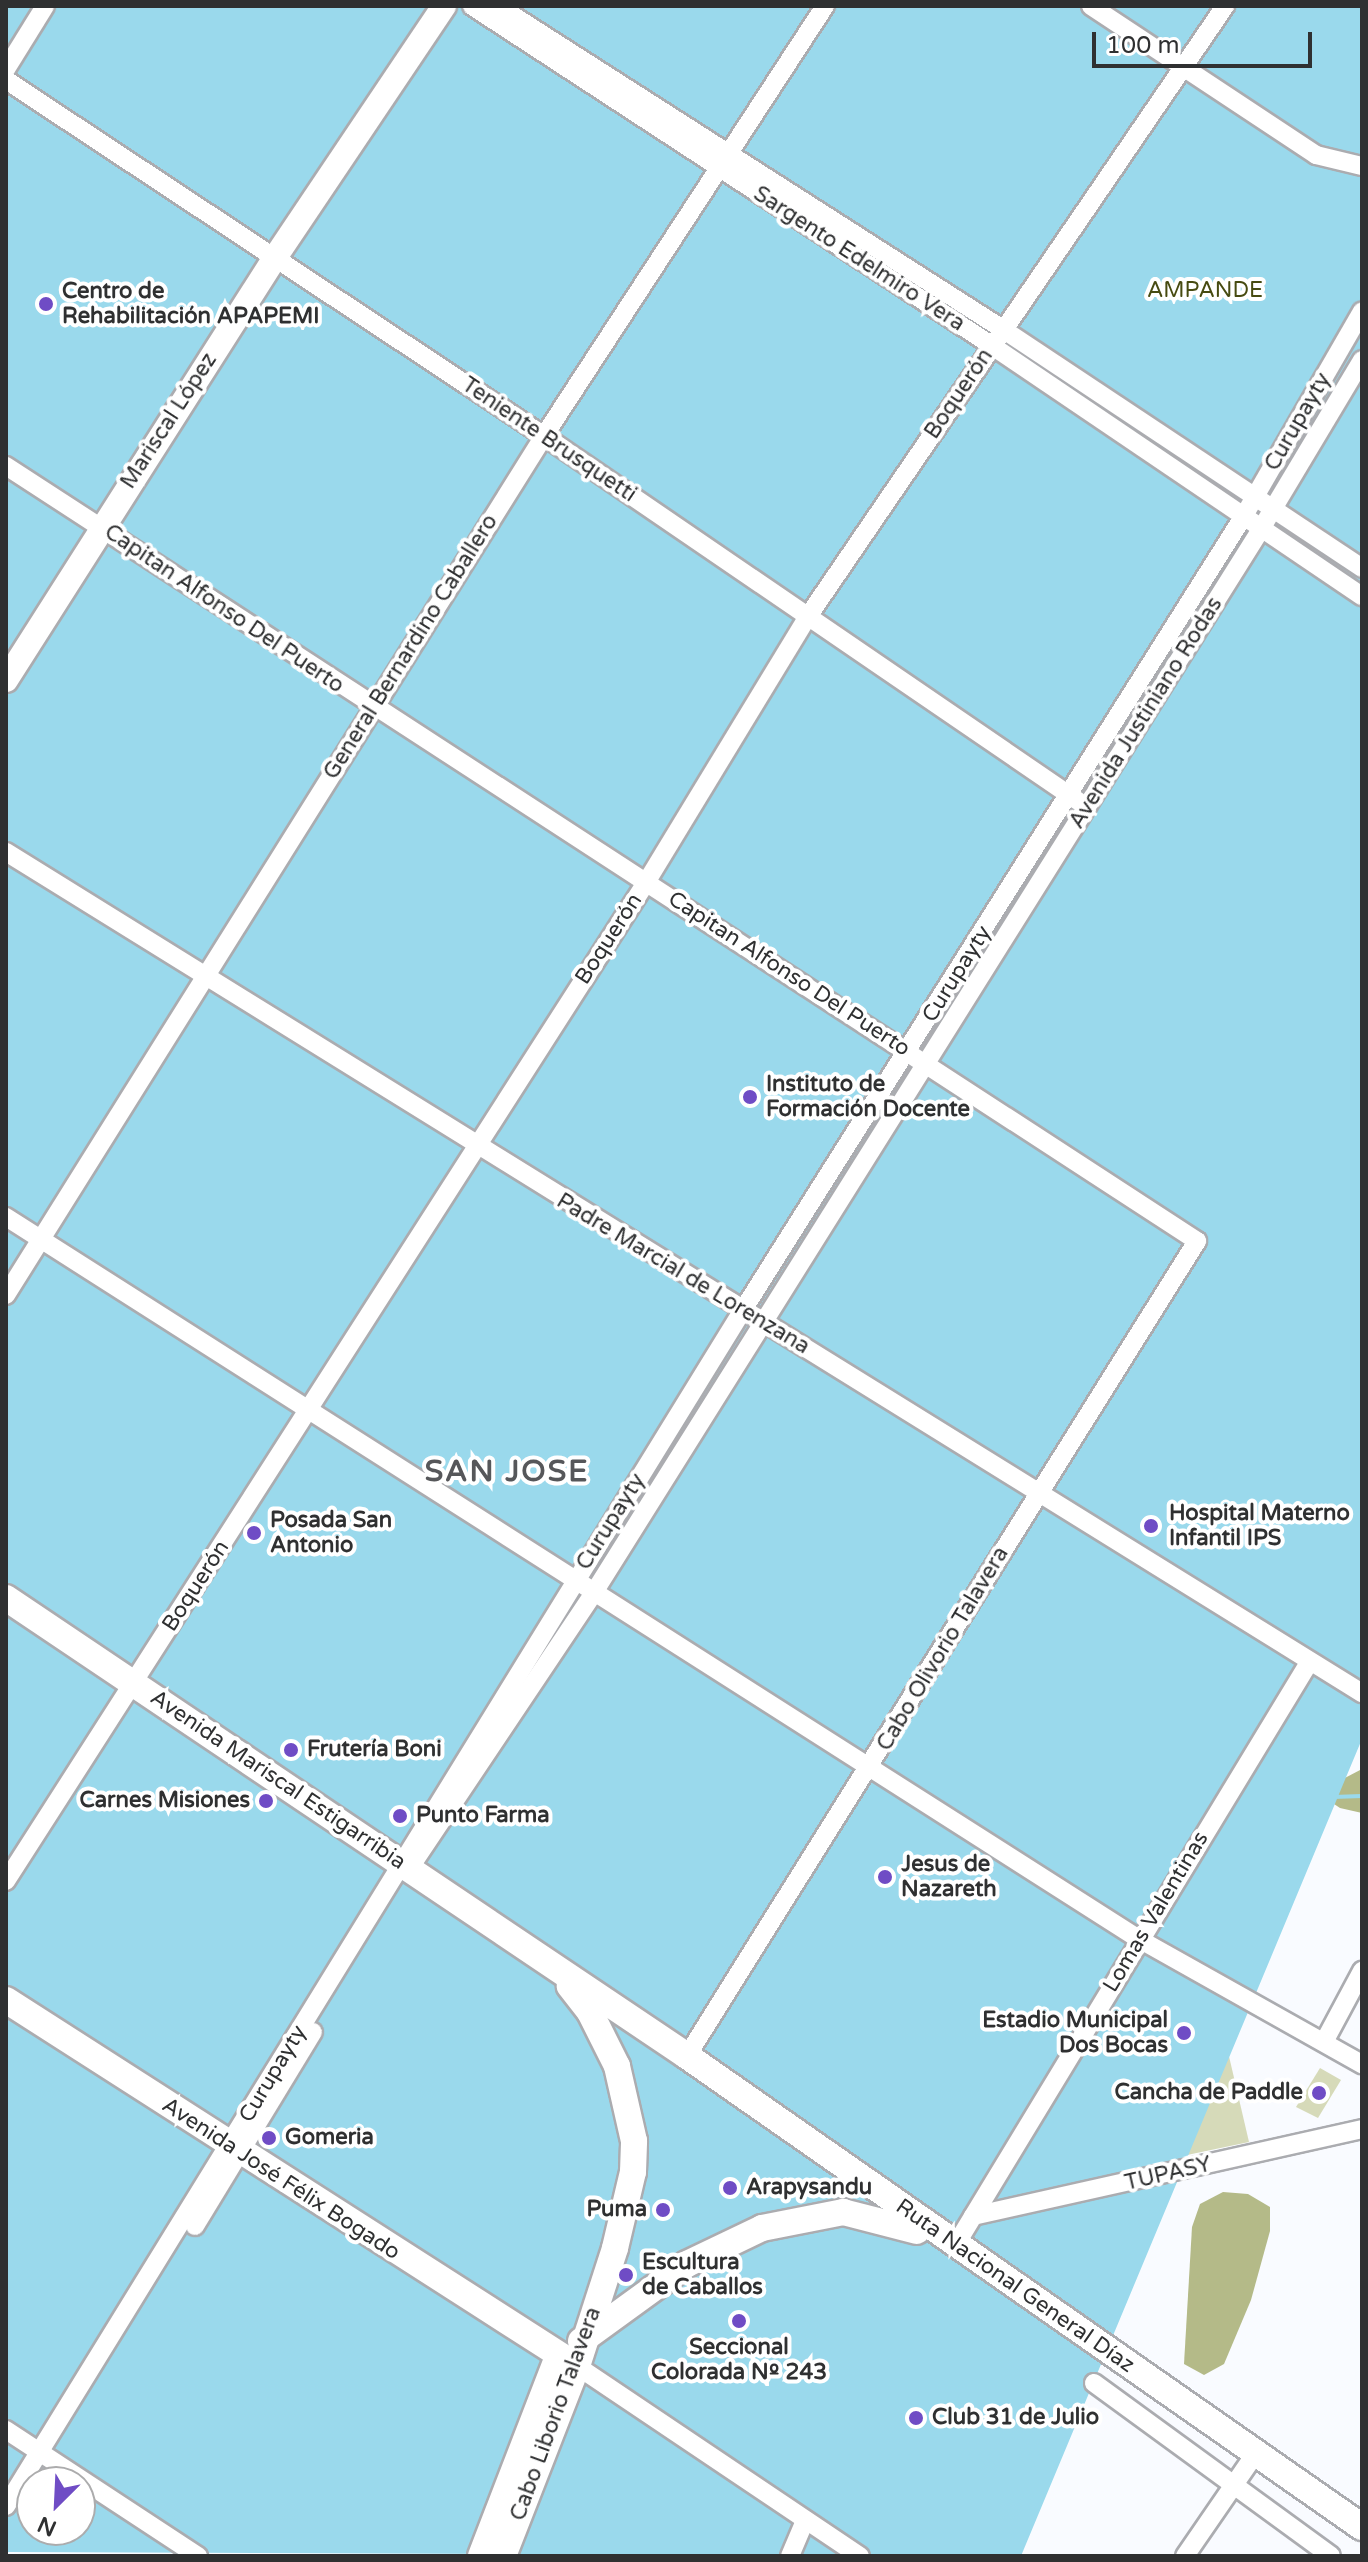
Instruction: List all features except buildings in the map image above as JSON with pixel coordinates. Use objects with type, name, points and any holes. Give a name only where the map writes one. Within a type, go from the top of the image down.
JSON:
[{"type":"highway","name":"Avenida Mariscal Estigarribia","points":[[6,1598],[548,1964]]},
{"type":"highway","name":"Ruta Nacional General Díaz","points":[[548,1964],[687,2056],[955,2246],[1362,2527]]},
{"type":"highway","name":"Cabo Liborio Talavera","points":[[548,1964],[573,1989],[605,2038],[625,2091],[634,2141],[627,2206],[584,2339]]},
{"type":"highway","name":"Avenida José Félix Bogado","points":[[6,2000],[235,2150],[568,2361]]},
{"type":"highway","points":[[568,2361],[584,2339],[687,2264],[730,2240],[777,2225],[843,2212],[886,2219],[955,2246]]},
{"type":"highway","name":"Cabo Liborio Talavera","points":[[481,2556],[568,2361]]},
{"type":"highway","name":"Cabo Liborio Talavera","points":[[503,2556],[568,2361]]},
{"type":"main road","name":"Mariscal López","points":[[6,680],[276,256],[444,6]]},
{"type":"street","points":[[6,69],[45,6]]},
{"type":"street","name":"Sargento Edelmiro Vera","points":[[472,6],[1004,330],[1250,507],[1261,529],[1362,596]]},
{"type":"street","name":"Sargento Edelmiro Vera","points":[[498,6],[991,345],[1250,507],[1271,509],[1362,568]]},
{"type":"street","name":"General Bernardino Caballero","points":[[6,1295],[202,975],[544,436],[825,6]]},
{"type":"street","points":[[1091,6],[1182,71],[1316,155],[1362,166]]},
{"type":"street","name":"Boquerón","points":[[6,1881],[647,881],[809,615],[1225,6]]},
{"type":"street","name":"Teniente Brusquetti","points":[[6,80],[544,436],[1087,808]]},
{"type":"street","name":"Curupayty","points":[[6,2506],[235,2150],[574,1582],[1250,507],[1362,311]]},
{"type":"street","name":"Avenida Justiniano Rodas","points":[[927,1065],[1261,529],[1362,360]]},
{"type":"street","name":"Capitan Alfonso Del Puerto","points":[[6,466],[373,708],[647,881],[1197,1241]]},
{"type":"street","name":"Padre Marcial de Lorenzana","points":[[6,852],[475,1147],[1039,1491],[1362,1693]]},
{"type":"street","name":"Curupayty","points":[[404,1866],[593,1594],[927,1065]]},
{"type":"street","points":[[6,1217],[311,1409],[574,1582],[1139,1939],[1362,2064]]},
{"type":"street","name":"Cabo Olivorio Talavera","points":[[687,2056],[871,1767],[1039,1491],[1197,1241]]},
{"type":"street","name":"Lomas Valentinas","points":[[955,2246],[1310,1661]]},
{"type":"street","points":[[1324,2042],[1362,1971]]},
{"type":"street","name":"TUPASY","points":[[973,2216],[1362,2129]]},
{"type":"street","name":"Avenida José Félix Bogado","points":[[568,2361],[860,2556]]},
{"type":"street","points":[[1094,2383],[1231,2486],[1331,2556]]},
{"type":"street","points":[[6,2430],[39,2456],[198,2556]]},
{"type":"street","points":[[1185,2556],[1255,2454]]},
{"type":"street","points":[[790,2556],[805,2521]]},
{"type":"green space","points":[[1362,1769],[1362,1813],[1340,1808],[1331,1802],[1341,1780]]},
{"type":"green space","points":[[1228,2052],[1249,2142],[1130,2167]]},
{"type":"green space","name":"Cancha de Paddle","points":[[1320,2068],[1341,2080],[1318,2118],[1296,2107]]},
{"type":"green space","points":[[1223,2192],[1248,2194],[1270,2207],[1270,2231],[1251,2300],[1224,2364],[1204,2375],[1184,2364],[1192,2227],[1200,2204]]},
{"type":"water","points":[[6,6],[1362,6],[1362,1739],[1021,2556],[6,2552]]},
{"type":"waterway","points":[[1333,1797],[1362,1796]]},
{"type":"place","name":"Centro de Rehabilitación APAPEMI","points":[[46,304]]},
{"type":"place","name":"Instituto de Formación Docente","points":[[750,1097]]},
{"type":"place","name":"Hospital Materno Infantil IPS","points":[[1151,1526]]},
{"type":"place","name":"Posada San Antonio","points":[[254,1533]]},
{"type":"place","name":"Frutería Boni","points":[[291,1750]]},
{"type":"place","name":"Carnes Misiones","points":[[266,1801]]},
{"type":"place","name":"Punto Farma","points":[[400,1816]]},
{"type":"place","name":"Jesus de Nazareth","points":[[885,1877]]},
{"type":"place","name":"Estadio Municipal Dos Bocas","points":[[1184,2033]]},
{"type":"place","name":"Cancha de Paddle","points":[[1319,2093]]},
{"type":"place","name":"Gomeria","points":[[269,2138]]},
{"type":"place","name":"Arapysandu","points":[[730,2188]]},
{"type":"place","name":"Puma","points":[[663,2210]]},
{"type":"place","name":"Escultura de Caballos","points":[[626,2275]]},
{"type":"place","name":"Seccional Colorada Nº 243","points":[[739,2321]]},
{"type":"place","name":"Club 31 de Julio","points":[[916,2418]]},
{"type":"district","name":"SAN JOSE","points":[[507,1472]]},
{"type":"park label","name":"AMPANDE","points":[[1205,291]]}]
